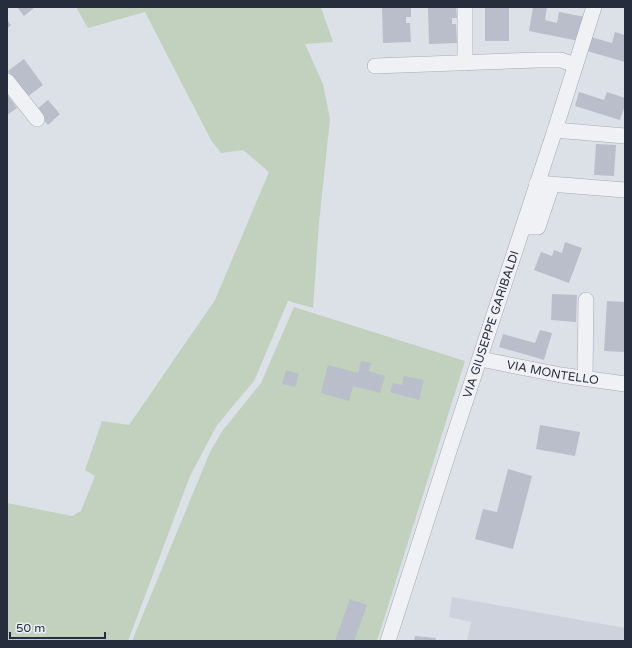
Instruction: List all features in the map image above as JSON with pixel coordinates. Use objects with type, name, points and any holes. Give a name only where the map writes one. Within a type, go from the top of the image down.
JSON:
[{"type":"street","points":[[465,7],[465,63]]},
{"type":"street","name":"VIA GIUSEPPE GARIBALDI","points":[[388,641],[524,227],[537,183],[556,130],[594,7]]},
{"type":"street","points":[[374,66],[561,60],[575,66]]},
{"type":"street","points":[[7,81],[37,119]]},
{"type":"street","points":[[556,130],[625,136]]},
{"type":"street","points":[[537,183],[625,190]]},
{"type":"street","points":[[585,378],[586,300]]},
{"type":"street","name":"VIA MONTELLO","points":[[480,359],[625,384]]},
{"type":"shaded area","points":[[452,597],[625,628],[625,641],[467,641],[471,622],[449,617]]},
{"type":"green space","points":[[76,7],[321,7],[333,42],[305,44],[323,84],[330,119],[319,223],[313,308],[288,301],[254,381],[217,425],[190,476],[128,641],[7,641],[7,503],[72,516],[81,511],[95,476],[85,470],[102,421],[129,425],[215,300],[269,172],[243,150],[221,153],[211,140],[145,12],[88,28]]},
{"type":"green space","points":[[294,307],[465,361],[377,641],[132,641],[210,452],[223,430],[261,383]]},
{"type":"building","points":[[17,7],[35,7],[24,16]]},
{"type":"building","points":[[382,7],[411,7],[411,17],[406,17],[406,23],[410,23],[411,42],[383,43]]},
{"type":"building","points":[[428,7],[456,7],[457,18],[452,18],[452,24],[456,24],[457,43],[429,44]]},
{"type":"building","points":[[485,7],[509,7],[509,41],[485,41]]},
{"type":"building","points":[[533,7],[547,7],[545,20],[557,23],[559,12],[585,17],[579,41],[529,31]]},
{"type":"building","points":[[7,20],[11,25],[7,29]]},
{"type":"building","points":[[615,32],[625,35],[625,62],[587,51],[591,37],[612,43]]},
{"type":"building","points":[[24,59],[43,85],[27,97],[8,71]]},
{"type":"building","points":[[579,92],[604,100],[607,92],[625,98],[625,105],[620,120],[575,106]]},
{"type":"building","points":[[7,94],[17,108],[7,115]]},
{"type":"building","points":[[48,100],[60,114],[48,125],[36,110]]},
{"type":"building","points":[[596,144],[616,145],[614,176],[594,175]]},
{"type":"building","points":[[565,242],[582,248],[569,283],[534,270],[541,252],[552,256],[554,250],[562,253]]},
{"type":"building","points":[[552,294],[577,295],[576,322],[551,320]]},
{"type":"building","points":[[607,301],[625,302],[625,352],[604,351]]},
{"type":"building","points":[[540,330],[552,333],[544,360],[499,347],[503,334],[535,343]]},
{"type":"building","points":[[361,361],[371,363],[369,371],[385,376],[380,393],[353,386],[349,401],[321,393],[328,365],[358,373]]},
{"type":"building","points":[[286,370],[299,374],[295,387],[282,384]]},
{"type":"building","points":[[404,376],[424,380],[419,400],[390,392],[393,383],[402,385]]},
{"type":"building","points":[[540,425],[580,432],[575,456],[536,449]]},
{"type":"building","points":[[508,469],[532,476],[513,549],[475,539],[483,509],[497,512]]},
{"type":"building","points":[[350,599],[367,605],[354,641],[335,641]]},
{"type":"building","points":[[415,636],[436,638],[435,641],[414,641]]}]
